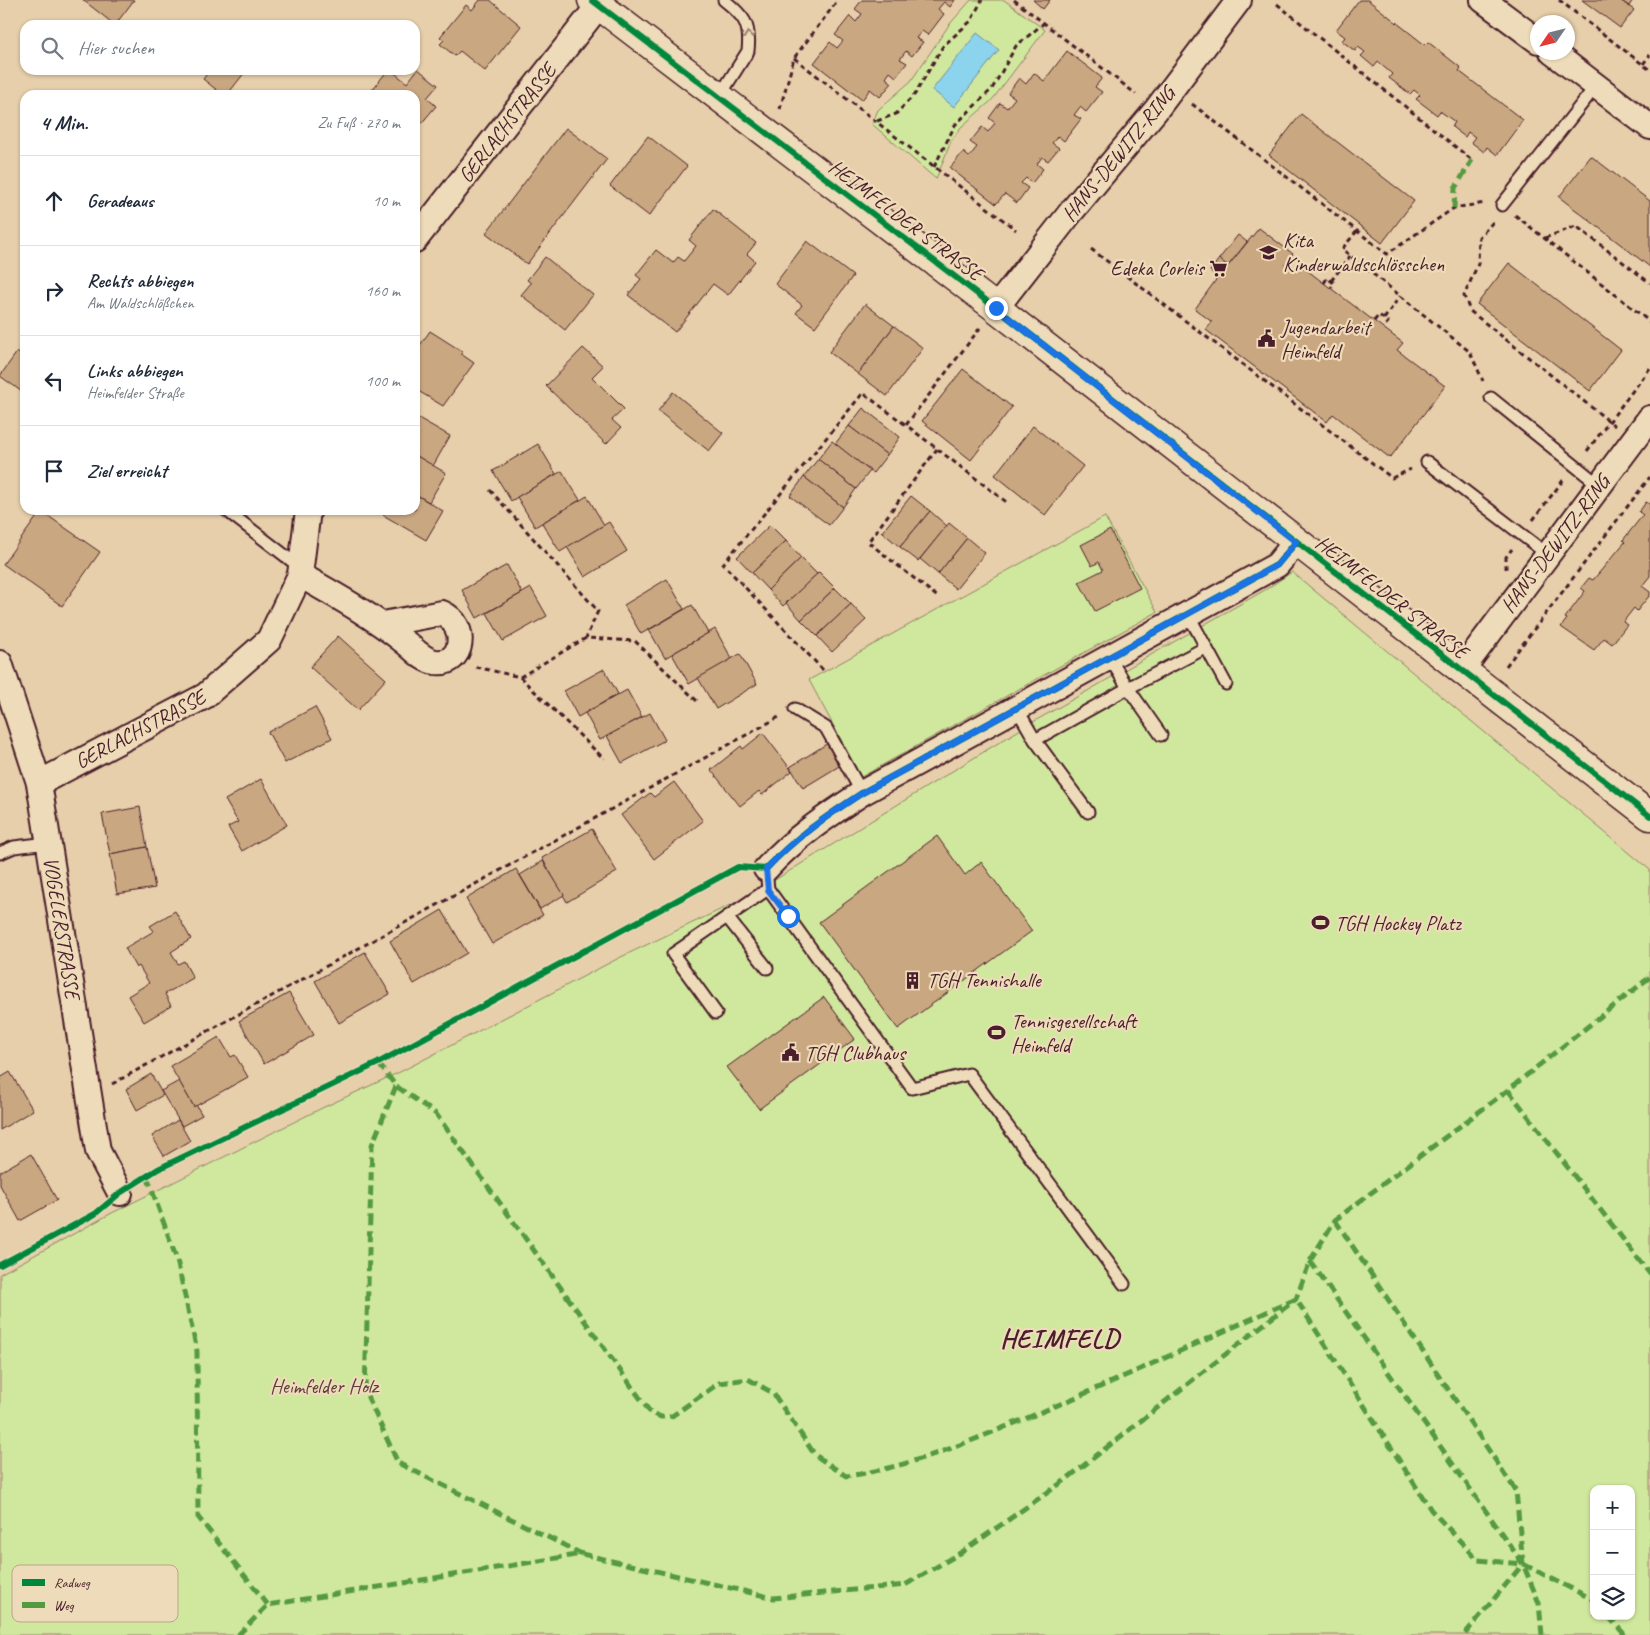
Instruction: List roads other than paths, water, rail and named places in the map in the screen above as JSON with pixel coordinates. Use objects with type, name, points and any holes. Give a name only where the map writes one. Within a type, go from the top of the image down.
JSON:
[{"type":"street","name":"HANS-DEWITZ-RING","points":[[996,308],[1071,212],[1156,110],[1239,0]]},
{"type":"street","points":[[1483,0],[1530,35]]},
{"type":"street","name":"HEIMFELDER STRASSE","points":[[596,3],[718,98],[996,308],[1650,816]]},
{"type":"street","name":"GERLACHSTRASSE","points":[[420,233],[596,3]]},
{"type":"street","points":[[1562,60],[1650,127]]},
{"type":"street","name":"HANS-DEWITZ-RING","points":[[1461,671],[1650,418]]},
{"type":"street","name":"GERLACHSTRASSE","points":[[38,783],[205,696],[268,640],[300,571],[307,515]]},
{"type":"street","points":[[767,879],[785,848],[804,832],[862,793],[1277,565],[1296,542]]},
{"type":"street","points":[[300,571],[383,624],[425,659],[436,662],[446,660],[454,654],[460,645],[461,635],[450,617],[442,613],[383,624]]},
{"type":"street","name":"VOGELERSTRASSE","points":[[0,663],[38,783],[98,1150],[120,1193]]},
{"type":"lane","points":[[718,98],[748,51],[749,42],[746,23],[742,14],[724,0]]},
{"type":"lane","points":[[1504,206],[1596,86]]},
{"type":"lane","points":[[1491,398],[1599,485]]},
{"type":"lane","points":[[1427,462],[1547,554]]},
{"type":"lane","points":[[232,515],[300,571]]},
{"type":"lane","points":[[1188,614],[1226,684]]},
{"type":"lane","points":[[1035,740],[1205,648]]},
{"type":"lane","points":[[1109,657],[1162,736]]},
{"type":"lane","points":[[1016,707],[1035,740],[1088,812]]},
{"type":"lane","points":[[795,708],[826,728],[862,793]]},
{"type":"lane","points":[[0,853],[14,847],[48,843]]},
{"type":"lane","points":[[716,1013],[673,954],[728,917],[767,879],[912,1088],[969,1074],[1124,1284]]},
{"type":"lane","points":[[728,917],[767,968]]},
{"type":"water","points":[[977,33],[999,50],[954,107],[932,90]]},
{"type":"place","name":"Kita Kinderwaldschlösschen","points":[[1269,252]]},
{"type":"place","name":"Edeka Corleis","points":[[1218,268]]},
{"type":"place","name":"Jugendarbeit Heimfeld","points":[[1267,339]]},
{"type":"place","name":"TGH Hockey Platz","points":[[1321,923]]},
{"type":"place","name":"TGH Tennishalle","points":[[913,980]]},
{"type":"place","name":"Tennisgesellschaft Heimfeld","points":[[997,1033]]},
{"type":"place","name":"TGH Clubhaus","points":[[791,1053]]},
{"type":"district","name":"HEIMFELD","points":[[1060,1338]]},
{"type":"park label","name":"Heimfelder Holz","points":[[324,1386]]}]
